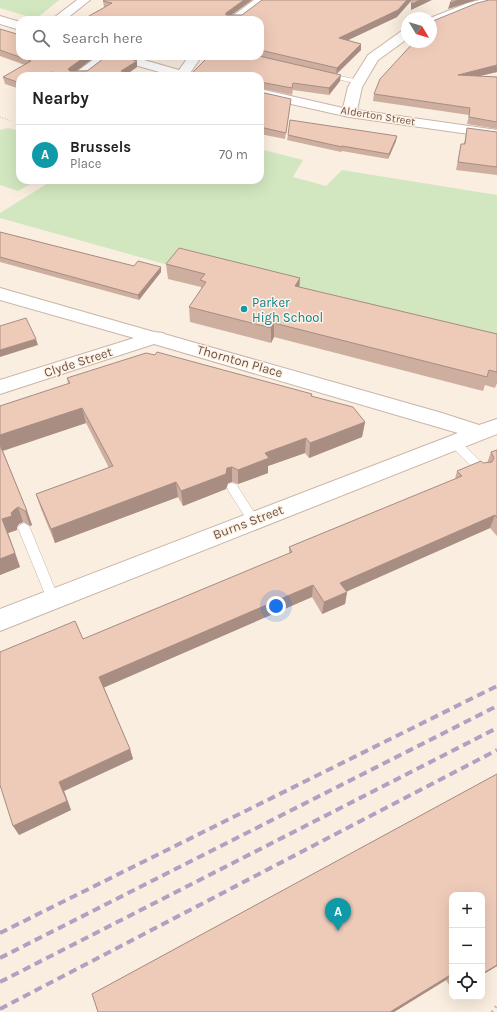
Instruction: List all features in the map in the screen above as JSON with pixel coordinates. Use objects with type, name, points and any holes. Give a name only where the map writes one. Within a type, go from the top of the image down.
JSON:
[{"type":"street","points":[[62,16],[84,0]]},
{"type":"street","points":[[239,16],[262,0]]},
{"type":"street","points":[[437,19],[468,2],[497,0]]},
{"type":"street","points":[[0,20],[16,25]]},
{"type":"street","points":[[349,113],[355,87],[373,58],[401,37]]},
{"type":"street","points":[[84,72],[100,60]]},
{"type":"street","points":[[130,60],[173,72]]},
{"type":"street","points":[[186,72],[193,60]]},
{"type":"street","name":"Alderton Street","points":[[264,93],[349,113],[497,134]]},
{"type":"street","name":"Thornton Place","points":[[0,294],[156,337],[442,420],[488,429]]},
{"type":"street","name":"Clyde Street","points":[[0,387],[121,348],[132,346],[156,337]]},
{"type":"street","name":"Burns Street","points":[[0,620],[488,429]]},
{"type":"lane","points":[[319,73],[358,82]]},
{"type":"lane","points":[[454,442],[483,471]]},
{"type":"lane","points":[[232,487],[253,520]]},
{"type":"lane","points":[[24,528],[53,599]]},
{"type":"path","points":[[0,117],[12,121]]},
{"type":"path","points":[[492,1012],[497,1005]]},
{"type":"green space","points":[[0,0],[59,0],[40,16],[26,16],[0,8]]},
{"type":"green space","points":[[8,128],[16,130],[16,184],[30,184],[18,191],[0,185],[0,130]]},
{"type":"green space","points":[[264,150],[303,160],[293,177],[326,186],[342,170],[497,195],[497,357],[0,218],[0,213],[47,184],[264,184]]},
{"type":"building","points":[[244,0],[226,13],[226,15],[242,15],[262,0],[407,0],[398,10],[339,38],[361,44],[337,68],[264,51],[264,16],[89,16],[112,3],[103,1]]},
{"type":"building","points":[[413,0],[420,0],[411,4]]},
{"type":"building","points":[[497,0],[497,65],[458,75],[497,77],[497,122],[469,117],[470,108],[374,94],[380,79],[408,48],[437,48],[437,19],[477,3]]},
{"type":"building","points":[[0,29],[16,34],[16,56],[0,50]]},
{"type":"building","points":[[264,57],[341,75],[329,88],[293,83],[292,88],[264,83],[264,72],[193,72],[205,60],[264,60]]},
{"type":"building","points":[[28,60],[80,60],[68,69],[70,71],[87,71],[102,60],[137,61],[121,71],[125,72],[16,72],[16,82],[3,77],[31,61]]},
{"type":"building","points":[[264,93],[291,99],[286,133],[264,128]]},
{"type":"building","points":[[290,120],[397,136],[389,154],[342,147],[288,135]]},
{"type":"building","points":[[467,128],[497,132],[497,167],[458,162],[461,144],[465,144]]},
{"type":"building","points":[[0,232],[134,266],[138,261],[161,267],[138,295],[0,257]]},
{"type":"building","points":[[179,248],[300,278],[295,286],[497,334],[497,372],[489,370],[487,377],[274,323],[271,328],[189,307],[206,282],[200,280],[205,274],[166,264]]},
{"type":"building","points":[[26,318],[36,339],[0,350],[0,326]]},
{"type":"building","points":[[157,352],[312,394],[311,396],[353,407],[365,422],[310,443],[306,438],[265,453],[269,458],[238,470],[232,467],[227,468],[226,474],[181,491],[176,482],[51,529],[36,494],[113,466],[82,408],[0,435],[0,406],[70,383],[67,378],[146,353],[155,355]]},
{"type":"building","points":[[0,445],[27,511],[18,507],[11,513],[12,516],[2,519],[15,553],[0,559]]},
{"type":"building","points":[[497,450],[497,518],[495,515],[340,583],[347,592],[324,602],[313,585],[99,677],[130,749],[59,782],[67,801],[13,826],[0,785],[0,652],[75,621],[83,639],[292,552],[289,547],[462,476],[457,471],[481,461],[483,463],[492,462],[494,458],[491,452]]},
{"type":"building","points":[[497,774],[497,965],[485,972],[485,892],[449,892],[449,976],[390,1012],[98,1012],[92,994]]},
{"type":"railway","points":[[0,933],[497,686]]},
{"type":"railway","points":[[0,958],[497,706]]},
{"type":"railway","points":[[0,982],[497,728]]},
{"type":"railway","points":[[0,1009],[497,750]]},
{"type":"place","name":"Parker High School","points":[[244,309]]},
{"type":"place","name":"Brussels","points":[[338,931]]}]
